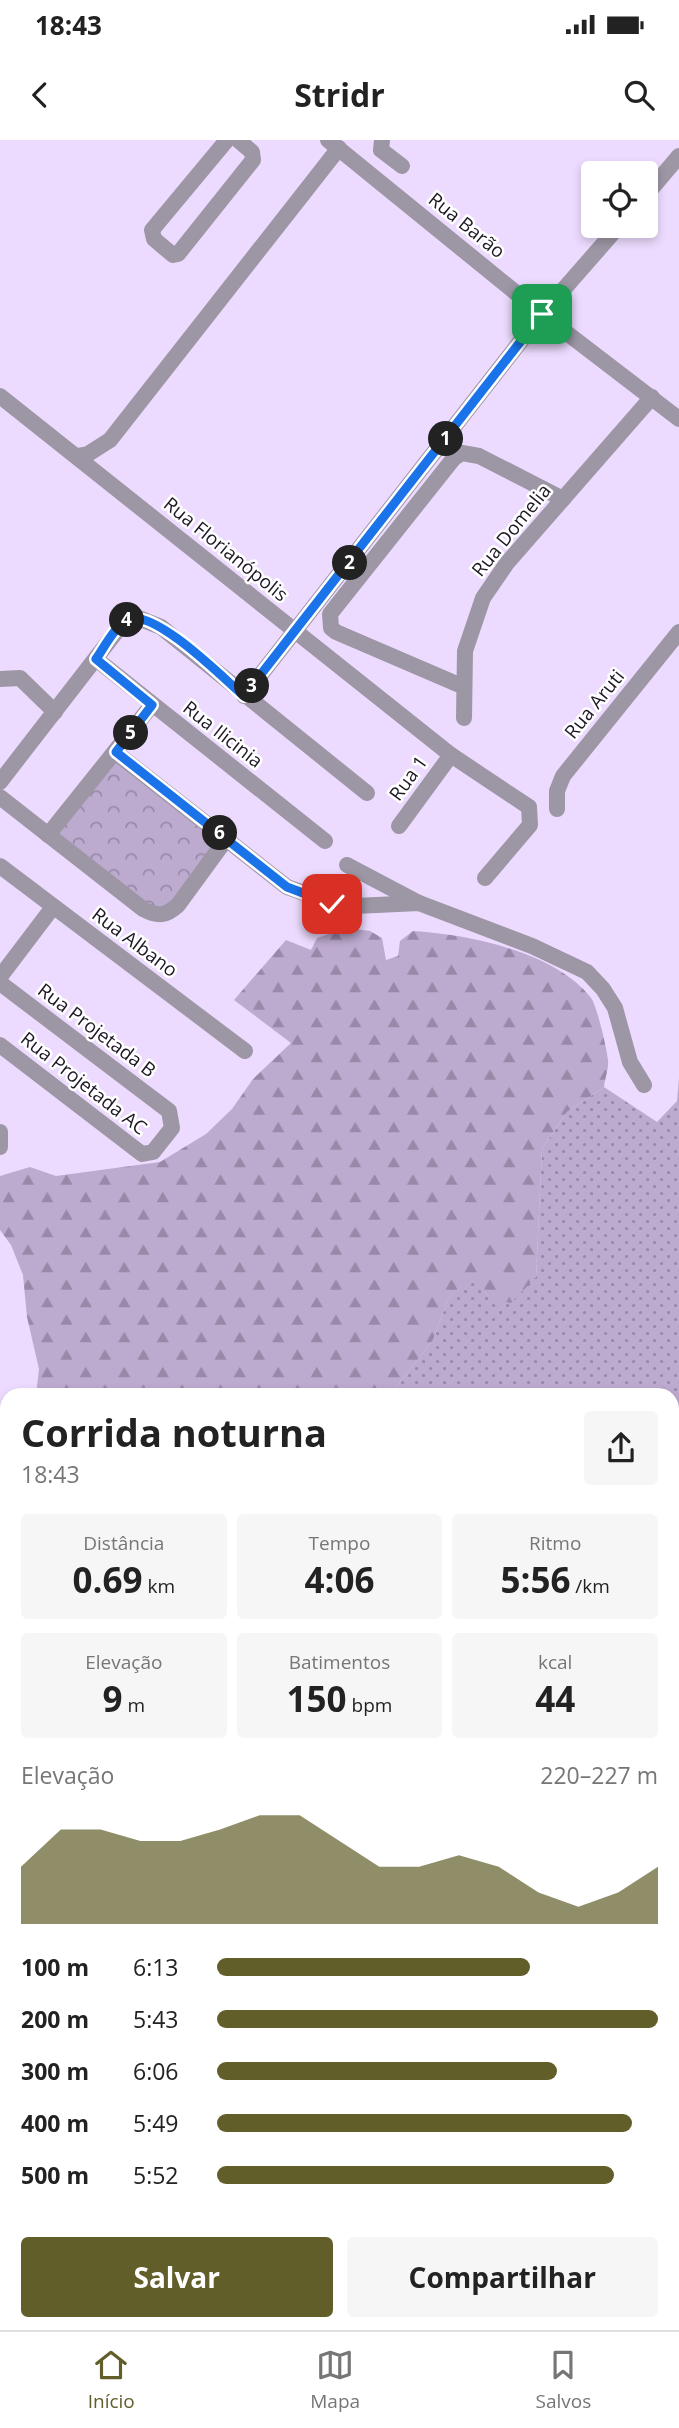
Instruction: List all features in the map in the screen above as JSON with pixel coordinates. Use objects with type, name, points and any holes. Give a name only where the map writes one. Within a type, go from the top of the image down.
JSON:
[{"type":"street","points":[[227,140],[152,230],[154,239],[173,255],[178,254],[253,160],[253,154],[244,142]]},
{"type":"street","points":[[382,140],[380,150],[402,166]]},
{"type":"street","points":[[77,456],[88,454],[110,440],[334,144]]},
{"type":"street","name":"Rua Barão","points":[[334,144],[542,314],[679,419]]},
{"type":"street","points":[[658,181],[679,156]]},
{"type":"street","points":[[244,696],[542,314],[608,238]]},
{"type":"street","name":"Rua Florianópolis","points":[[0,396],[451,755],[529,807],[530,825],[485,878]]},
{"type":"street","name":"Rua Domelia","points":[[464,718],[465,651],[483,598],[507,564],[652,397]]},
{"type":"street","points":[[101,475],[110,440]]},
{"type":"street","points":[[464,687],[336,632],[331,628],[330,614],[454,458],[461,453],[479,456],[563,499]]},
{"type":"street","points":[[0,782],[123,622],[131,618],[151,621],[367,793]]},
{"type":"street","name":"Rua Aruti","points":[[556,809],[557,791],[563,776],[679,632]]},
{"type":"street","name":"Rua Ilicinia","points":[[96,659],[325,841]]},
{"type":"street","points":[[0,679],[20,678],[55,712]]},
{"type":"street","points":[[48,835],[152,705]]},
{"type":"street","points":[[116,752],[287,887],[310,897],[355,906],[419,903]]},
{"type":"street","name":"Rua 1","points":[[399,826],[451,755]]},
{"type":"street","points":[[0,797],[143,909],[158,915],[170,912],[178,905],[227,838]]},
{"type":"street","points":[[347,865],[419,903],[531,946],[587,972],[603,989],[615,1008],[626,1051],[643,1085]]},
{"type":"street","name":"Rua Albano","points":[[0,866],[245,1051]]},
{"type":"street","points":[[0,977],[53,907]]},
{"type":"street","name":"Rua Projetada B","points":[[0,983],[169,1111],[172,1128],[153,1152],[142,1154]]},
{"type":"street","name":"Rua Projetada AC","points":[[0,1045],[142,1154]]},
{"type":"street","points":[[0,1132],[0,1147]]},
{"type":"green space","points":[[112,756],[220,843],[172,907],[155,920],[48,835]]},
{"type":"green space","points":[[347,928],[370,931],[382,938],[386,960],[398,956],[400,941],[413,931],[484,941],[534,957],[576,982],[591,998],[608,1060],[604,1087],[567,1112],[542,1149],[536,1277],[511,1303],[491,1298],[470,1277],[448,1299],[433,1340],[395,1388],[37,1388],[39,1369],[27,1317],[23,1275],[11,1245],[0,1230],[0,1176],[30,1167],[56,1176],[160,1162],[206,1134],[232,1109],[253,1079],[291,1043],[234,1000],[286,940],[311,950],[317,938]]},
{"type":"green space","points":[[679,1078],[679,1388],[395,1388],[433,1340],[448,1299],[470,1276],[491,1298],[536,1277],[542,1149],[567,1112],[604,1087],[657,1122],[677,1101]]},
{"type":"route","points":[[332,904],[287,887],[116,752],[152,705],[96,659],[123,622],[131,618],[141,618],[161,627],[244,696],[542,314]]}]
